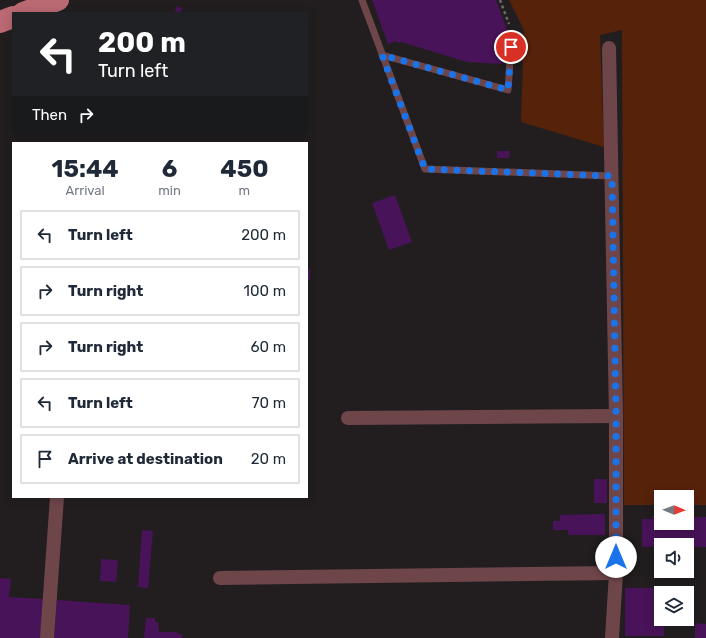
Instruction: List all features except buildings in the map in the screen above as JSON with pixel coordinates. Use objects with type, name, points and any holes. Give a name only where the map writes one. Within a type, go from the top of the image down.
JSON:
[{"type":"main road","points":[[26,12],[58,0]]},
{"type":"main road","points":[[0,22],[12,17]]},
{"type":"street","points":[[609,48],[616,416],[616,573],[612,638]]},
{"type":"street","points":[[348,418],[616,416]]},
{"type":"street","points":[[47,638],[57,498]]},
{"type":"street","points":[[220,578],[616,573]]},
{"type":"lane","points":[[362,0],[425,169],[612,176]]},
{"type":"lane","points":[[382,55],[508,90],[512,33]]},
{"type":"path","points":[[500,0],[512,33]]},
{"type":"shaded area","points":[[509,0],[706,0],[706,505],[694,505],[694,490],[654,490],[654,505],[624,505],[622,30],[600,35],[604,147],[521,122],[524,30]]},
{"type":"route","points":[[511,47],[508,90],[382,55],[425,169],[612,176],[616,416],[616,557]]}]
